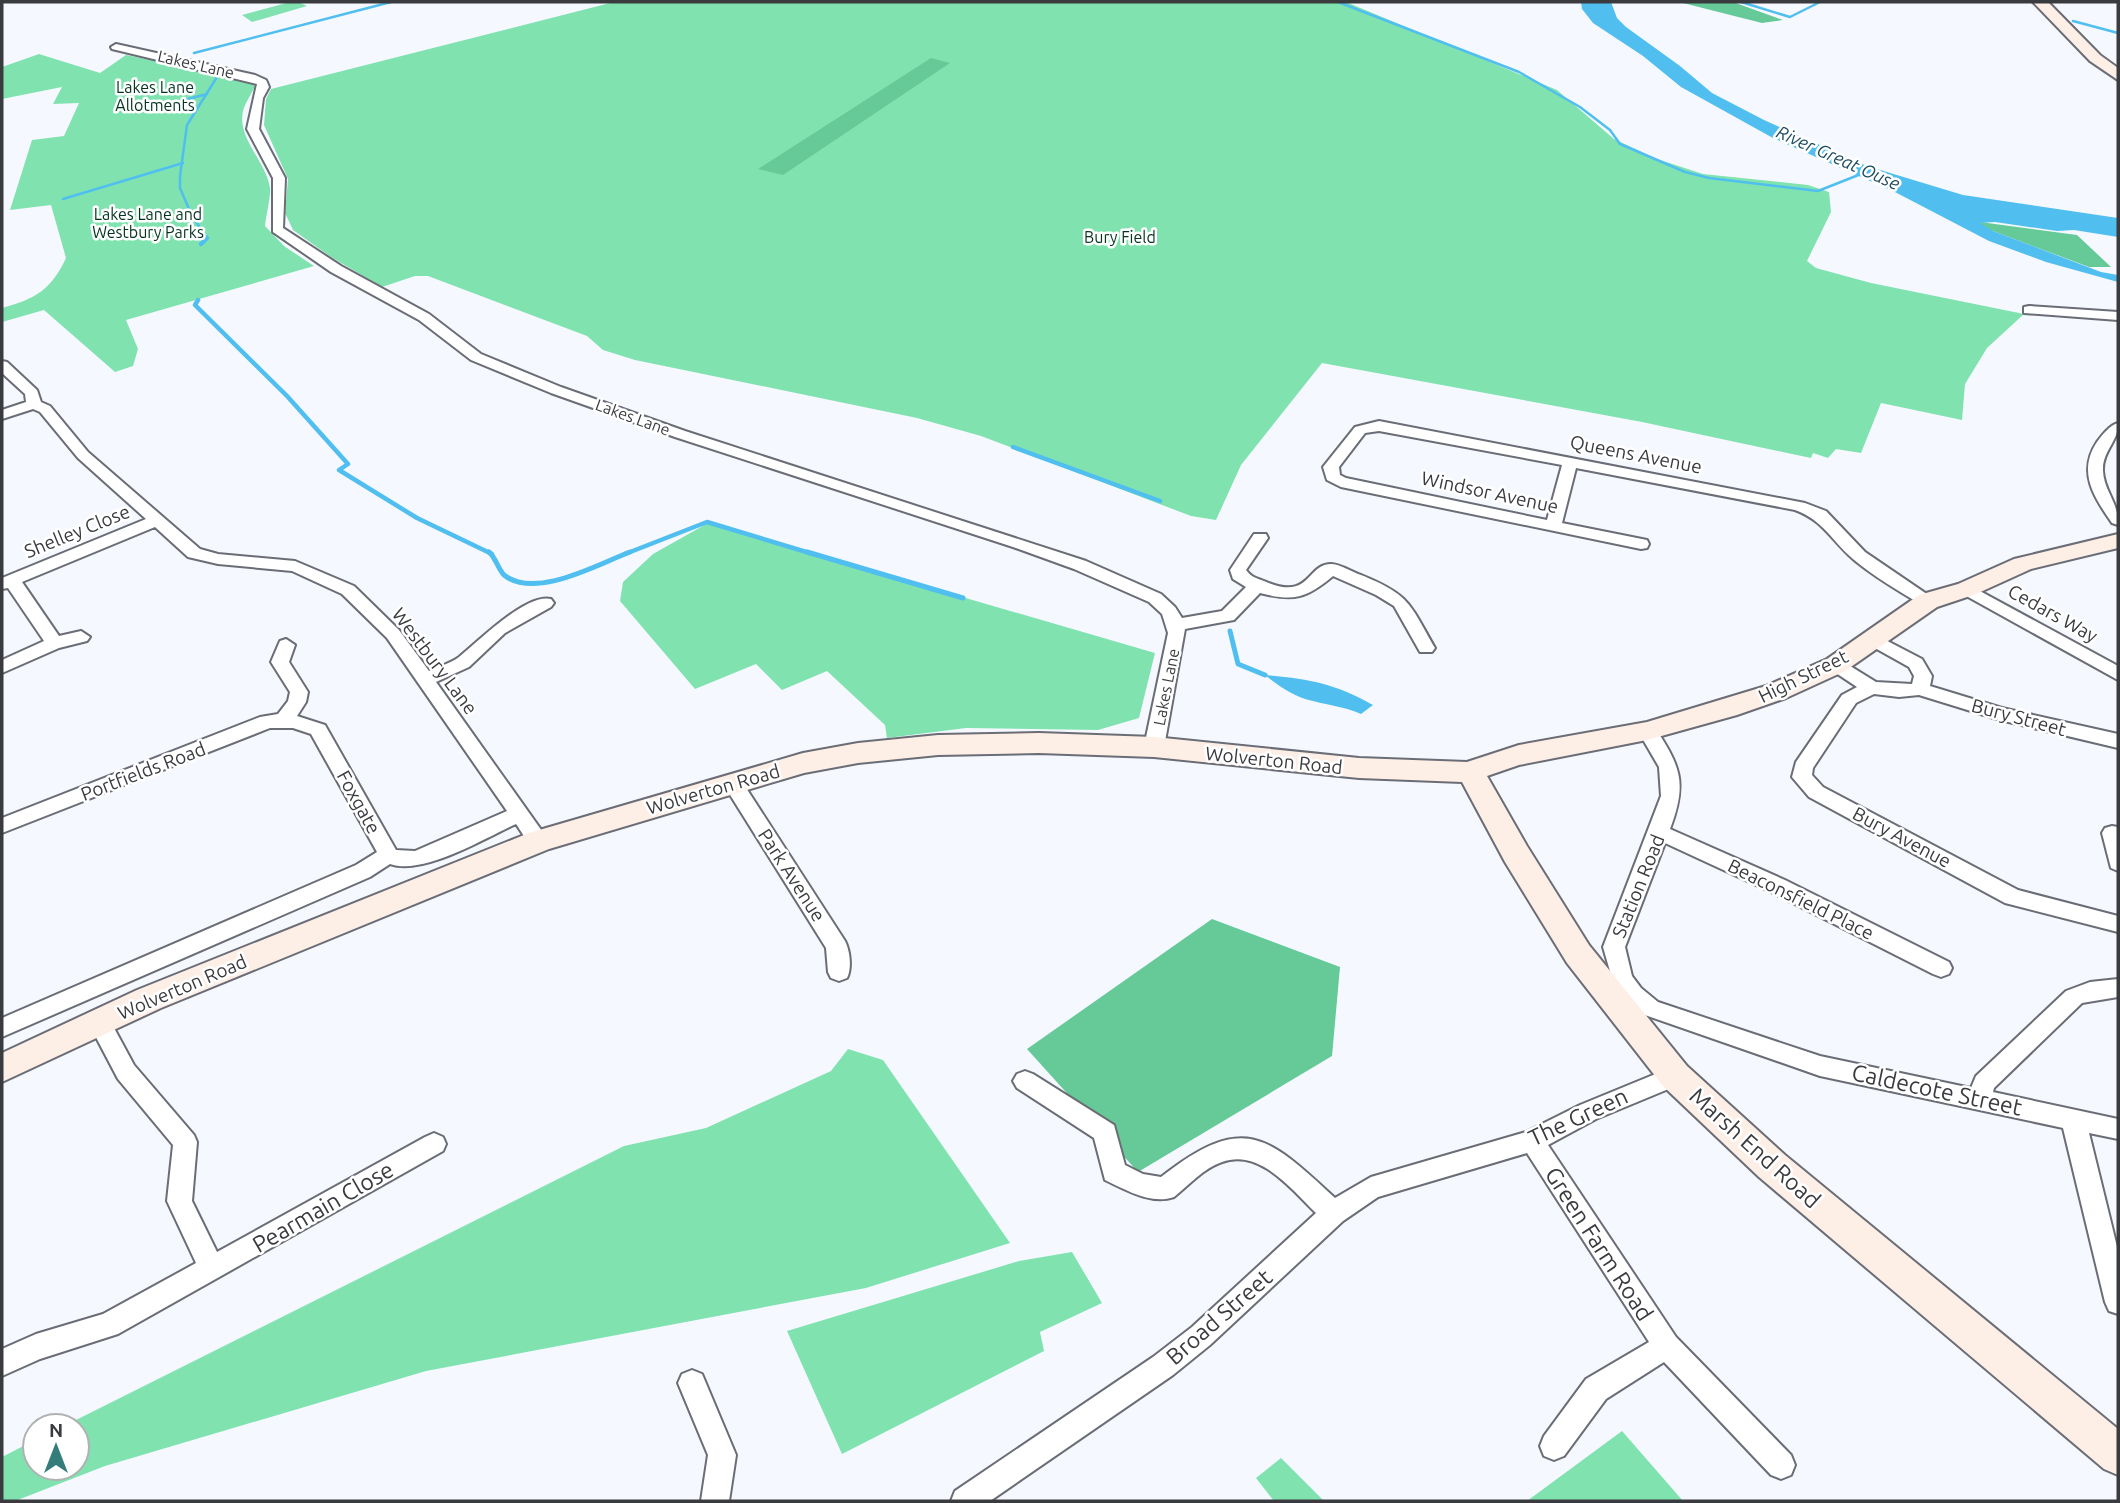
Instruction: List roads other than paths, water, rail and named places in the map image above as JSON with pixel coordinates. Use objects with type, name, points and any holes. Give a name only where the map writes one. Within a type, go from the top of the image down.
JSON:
[{"type":"street","points":[[2040,2],[2095,58],[2118,75]]},
{"type":"street","name":"Lakes Lane","points":[[116,47],[255,78],[262,82],[264,87],[258,98],[253,129],[279,178],[277,229],[336,269],[424,317],[476,357],[556,390],[680,434],[1019,542],[1155,598],[1169,611],[1177,633],[1154,747]]},
{"type":"street","points":[[2029,310],[2118,316]]},
{"type":"street","name":"Westbury Lane","points":[[2,365],[32,393],[34,404],[45,408],[83,455],[194,553],[218,559],[295,566],[348,590],[393,634],[540,841]]},
{"type":"street","points":[[2,415],[34,404]]},
{"type":"street","name":"Queens Avenue","points":[[1333,477],[1331,467],[1360,430],[1379,426],[1814,510],[1823,514],[1862,559],[1928,601]]},
{"type":"street","points":[[2118,428],[2096,453],[2094,471],[2106,503],[2118,520]]},
{"type":"street","points":[[1553,526],[1570,463]]},
{"type":"street","name":"Windsor Avenue","points":[[1333,477],[1341,482],[1641,544]]},
{"type":"street","name":"Shelley Close","points":[[54,643],[7,582],[157,521]]},
{"type":"street","points":[[1261,538],[1238,570],[1238,575],[1245,580],[1275,592],[1297,592],[1331,569],[1394,598],[1405,607],[1415,632],[1426,648]]},
{"type":"street","name":"High Street","points":[[1471,772],[1492,762],[1519,755],[1647,731],[1776,692],[1836,665],[1928,601],[1967,589],[2023,564],[2118,541]]},
{"type":"street","points":[[1176,625],[1228,616],[1258,585]]},
{"type":"street","name":"Cedars Way","points":[[1967,589],[2118,674]]},
{"type":"street","points":[[427,679],[463,663],[499,629],[544,603]]},
{"type":"street","points":[[2,667],[54,643],[81,637]]},
{"type":"street","points":[[1872,639],[1916,663],[1923,676],[1920,689]]},
{"type":"street","points":[[285,719],[297,702],[299,692],[280,662],[286,645]]},
{"type":"street","name":"Bury Street","points":[[1836,665],[1871,687],[1899,691],[1920,689],[2000,714],[2118,741]]},
{"type":"street","name":"Bury Avenue","points":[[1871,687],[1849,699],[1803,766],[1802,777],[1816,792],[2012,897],[2118,924]]},
{"type":"street","name":"Portfields Road","points":[[2,826],[267,722],[285,719]]},
{"type":"street","name":"Foxgate","points":[[285,719],[302,722],[318,730],[389,855],[401,860],[418,859],[521,813]]},
{"type":"street","name":"Station Road","points":[[1647,731],[1670,765],[1673,788],[1659,832],[1614,947],[1622,979],[1633,994],[1650,1008],[1756,1046]]},
{"type":"street","name":"Wolverton Road","points":[[2,1068],[149,999],[540,841],[803,763],[858,753],[938,745],[1039,743],[1154,747],[1359,768],[1436,773],[1471,772]]},
{"type":"street","name":"Marsh End Road","points":[[1471,772],[1516,854],[1578,954],[1675,1076],[1772,1166],[2118,1455]]},
{"type":"street","name":"Park Avenue","points":[[732,782],[836,947],[839,972]]},
{"type":"street","name":"Beaconsfield Place","points":[[1659,832],[1778,886],[1941,968]]},
{"type":"street","points":[[2118,834],[2112,833],[2118,863]]},
{"type":"street","name":"Wolverton Road","points":[[2,1028],[363,871],[389,855]]},
{"type":"street","points":[[1980,1098],[1984,1083],[2074,997],[2090,990],[2118,988]]},
{"type":"street","points":[[99,1022],[126,1072],[185,1142],[179,1201],[212,1269]]},
{"type":"street","name":"Caldecote Street","points":[[1756,1046],[1820,1066],[2118,1129]]},
{"type":"street","name":"The Green","points":[[1481,1155],[1532,1141],[1588,1112],[1675,1076]]},
{"type":"street","points":[[1025,1081],[1105,1132],[1114,1172],[1139,1185],[1165,1189],[1217,1152],[1238,1147],[1268,1154],[1334,1213]]},
{"type":"street","points":[[2073,1119],[2118,1302]]},
{"type":"street","name":"Green Farm Road","points":[[1532,1141],[1667,1346],[1781,1465]]},
{"type":"street","name":"Pearmain Close","points":[[2,1363],[36,1347],[108,1325],[435,1144]]},
{"type":"street","name":"Broad Street","points":[[965,1501],[1163,1366],[1202,1336],[1334,1213],[1371,1188],[1481,1155]]},
{"type":"street","points":[[1554,1446],[1596,1389],[1667,1346]]},
{"type":"street","points":[[692,1383],[722,1455],[715,1501]]},
{"type":"water","name":"River Great Ouse","points":[[1581,2],[1611,2],[1617,18],[1626,27],[1712,93],[1764,120],[1867,166],[1963,195],[2118,218],[2118,237],[2074,230],[2057,231],[1995,222],[1980,223],[1993,231],[2101,272],[2118,275],[2118,282],[2046,262],[1989,241],[1893,191],[1773,138],[1681,87],[1643,56],[1593,23],[1582,9]]},
{"type":"water","points":[[1265,675],[1321,683],[1373,705],[1361,714],[1306,699],[1287,691]]},
{"type":"waterway","points":[[194,53],[391,2]]},
{"type":"waterway","name":"River Great Ouse","points":[[1338,2],[1519,72],[1580,107],[1610,130],[1620,144],[1685,172],[1709,178],[1818,191],[1861,174]]},
{"type":"waterway","points":[[1741,2],[1790,17],[1820,2]]},
{"type":"waterway","points":[[2073,21],[2118,33]]},
{"type":"waterway","points":[[206,94],[217,77]]},
{"type":"waterway","points":[[169,104],[206,94]]},
{"type":"waterway","points":[[182,163],[187,125],[206,94]]},
{"type":"waterway","points":[[63,199],[182,163]]},
{"type":"waterway","points":[[182,163],[180,188],[192,216],[207,238],[201,244]]},
{"type":"waterway","points":[[198,300],[195,305],[287,396],[348,464],[339,470],[417,518],[490,553]]},
{"type":"waterway","points":[[1013,447],[1160,501]]},
{"type":"waterway","points":[[628,553],[707,522],[813,554]]},
{"type":"waterway","points":[[807,552],[963,598]]},
{"type":"waterway","points":[[490,553],[504,575],[517,582],[532,584],[567,577],[628,553]]},
{"type":"waterway","points":[[1230,631],[1238,664],[1265,675]]},
{"type":"park label","name":"Lakes Lane Allotments","points":[[155,96]]},
{"type":"park label","name":"Lakes Lane and Westbury Parks","points":[[148,223]]},
{"type":"park label","name":"Bury Field","points":[[1120,237]]}]
